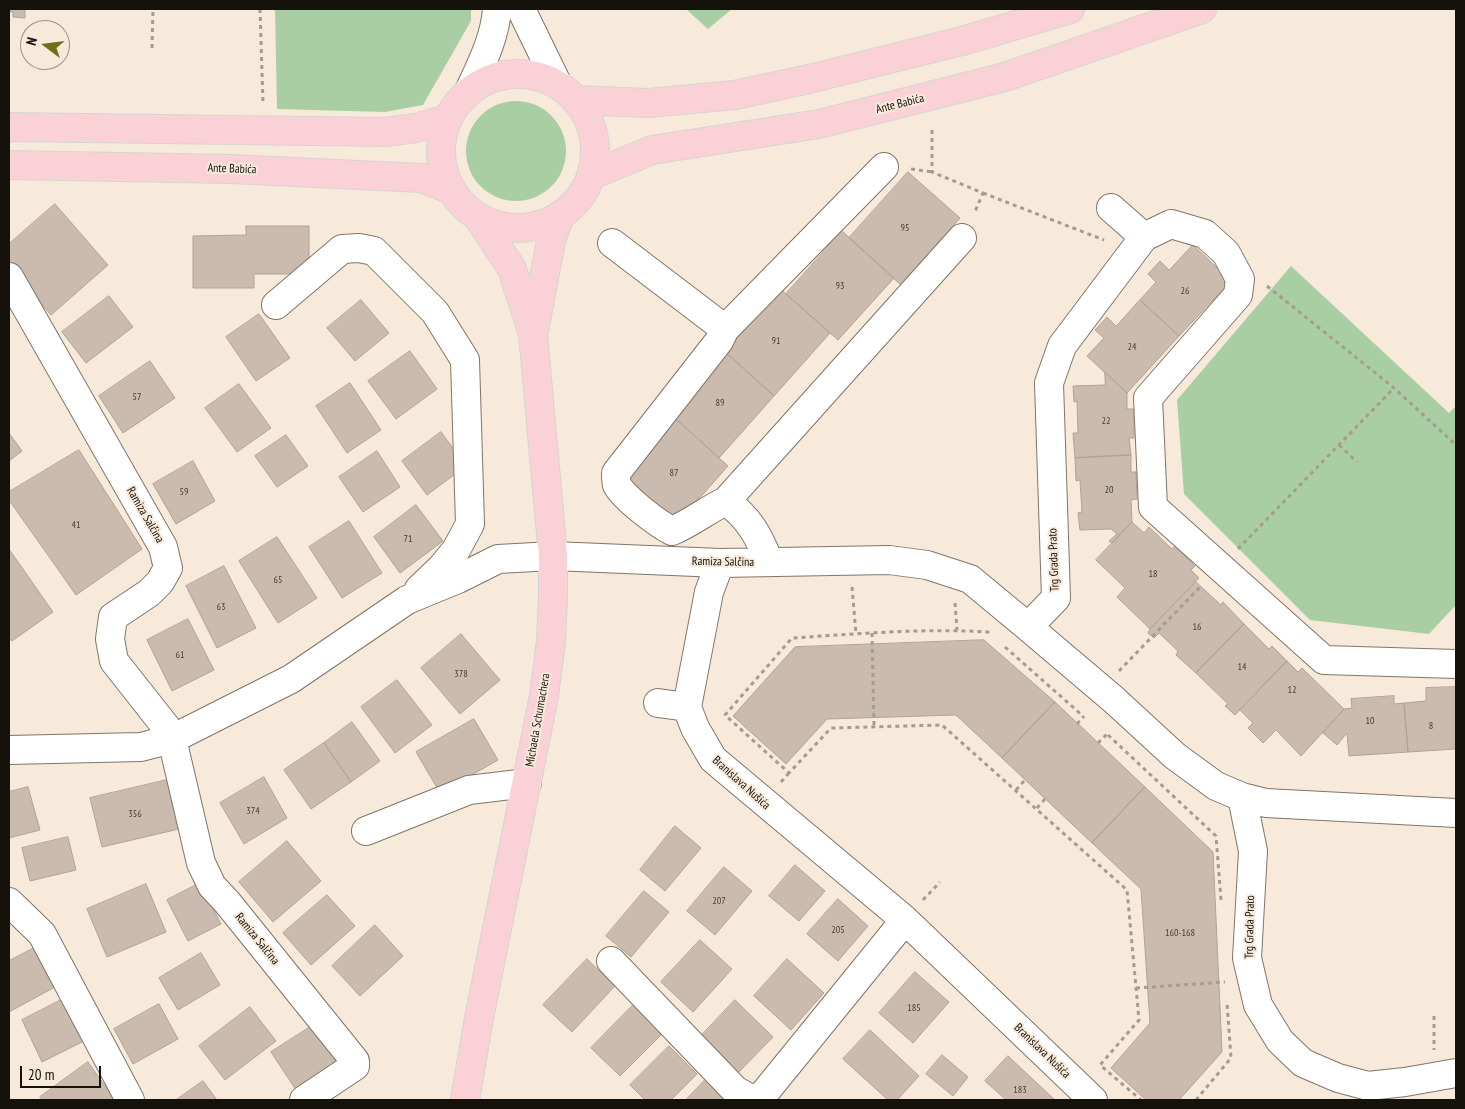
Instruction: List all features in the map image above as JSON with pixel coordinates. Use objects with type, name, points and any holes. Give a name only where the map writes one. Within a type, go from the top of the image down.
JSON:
[{"type":"main road","points":[[567,92],[590,123],[596,149],[592,175],[580,198],[560,216],[541,225],[519,228],[498,225],[478,216],[463,205],[452,190],[443,167],[442,142],[449,118],[457,103],[469,91],[489,79],[512,74],[535,75],[567,92],[648,103],[735,95],[809,79],[962,41],[1070,9]]},
{"type":"main road","name":"Ante Babića","points":[[592,175],[652,150],[819,124],[1005,77],[1202,9]]},
{"type":"main road","points":[[9,127],[385,132],[416,128],[449,118]]},
{"type":"main road","name":"Ante Babića","points":[[9,165],[231,169],[422,178],[452,190]]},
{"type":"main road","points":[[478,216],[512,269],[533,334]]},
{"type":"main road","points":[[533,334],[551,241],[560,216]]},
{"type":"main road","name":"Michaela Schumachera","points":[[465,1100],[479,1018],[544,696],[550,641],[553,556],[533,334]]},
{"type":"street","points":[[469,91],[486,55],[498,9]]},
{"type":"street","points":[[521,9],[567,92]]},
{"type":"street","points":[[884,167],[725,329],[719,341],[616,473],[617,484],[624,493],[659,525],[672,531],[689,524],[709,509],[726,501],[962,238]]},
{"type":"street","points":[[1111,208],[1144,236],[1171,224],[1205,234],[1226,253],[1240,279],[1238,295],[1148,398],[1153,507],[1324,660],[1456,664]]},
{"type":"street","name":"Trg Grada Prato","points":[[1028,627],[1056,598],[1050,382],[1062,346],[1144,236]]},
{"type":"street","points":[[612,243],[725,329]]},
{"type":"street","name":"Ramiza Salčina","points":[[10,748],[141,747],[172,739],[291,679],[407,600],[447,562],[456,550],[470,524],[465,360],[434,312],[374,251],[358,248],[342,249],[276,305]]},
{"type":"street","name":"Ramiza Salčina","points":[[9,277],[163,547],[168,568],[160,582],[149,593],[113,617],[110,639],[114,661],[166,727],[172,739],[201,863],[212,886],[228,902],[355,1061],[355,1066],[304,1100]]},
{"type":"street","points":[[726,501],[749,522],[762,544],[769,562]]},
{"type":"street","name":"Ramiza Salčina","points":[[407,600],[458,579],[498,559],[553,556],[720,563],[889,560],[927,565],[970,579],[1028,627]]},
{"type":"street","points":[[658,703],[687,707],[709,592],[720,563]]},
{"type":"street","points":[[1028,627],[1113,699],[1175,756],[1216,786],[1242,797],[1275,804],[1456,813]]},
{"type":"street","name":"Branislava Nušića","points":[[687,707],[695,728],[713,759],[759,799],[914,910],[1093,1100]]},
{"type":"street","points":[[366,831],[469,790],[526,783]]},
{"type":"street","name":"Trg Grada Prato","points":[[1242,797],[1253,851],[1247,958],[1258,1005],[1280,1041],[1303,1063],[1338,1078],[1368,1086],[1405,1082],[1445,1066]]},
{"type":"street","points":[[9,902],[42,934],[130,1100]]},
{"type":"street","points":[[611,962],[735,1090],[751,1099],[762,1096],[914,910]]},
{"type":"path","points":[[152,48],[153,9]]},
{"type":"path","points":[[260,9],[263,106]]},
{"type":"path","points":[[932,130],[932,172],[1110,242]]},
{"type":"path","points":[[962,238],[984,193]]},
{"type":"path","points":[[1240,279],[1261,281],[1394,388],[1456,445]]},
{"type":"path","points":[[1115,675],[1394,388]]},
{"type":"path","points":[[1338,445],[1357,462]]},
{"type":"path","points":[[852,586],[856,634]]},
{"type":"path","points":[[954,594],[957,630]]},
{"type":"path","points":[[995,638],[988,632],[957,630],[792,638],[725,716],[788,773],[831,728],[942,725],[1127,890],[1139,1020],[1100,1065],[1141,1100]]},
{"type":"path","points":[[872,633],[874,727]]},
{"type":"path","points":[[1002,644],[1083,716]]},
{"type":"path","points":[[1107,734],[1216,836],[1221,908]]},
{"type":"path","points":[[1016,790],[1025,780]]},
{"type":"path","points":[[1037,808],[1046,799]]},
{"type":"path","points":[[914,910],[940,882]]},
{"type":"path","points":[[1225,972],[1226,992]]},
{"type":"path","points":[[1136,988],[1226,982]]},
{"type":"path","points":[[1196,1100],[1231,1058],[1227,1002]]},
{"type":"path","points":[[1434,1016],[1445,1066]]},
{"type":"green space","points":[[275,9],[471,9],[471,21],[423,105],[385,112],[277,109]]},
{"type":"green space","points":[[686,9],[732,9],[708,29]]},
{"type":"green space","points":[[516,101],[526,102],[544,109],[558,123],[565,141],[565,161],[558,179],[544,193],[526,200],[516,201],[506,200],[488,193],[474,179],[467,161],[466,151],[467,141],[474,123],[488,109],[506,102]]},
{"type":"green space","points":[[1291,266],[1449,413],[1456,406],[1456,605],[1429,634],[1310,620],[1184,494],[1177,400]]},
{"type":"building","points":[[9,9],[25,9],[25,18],[13,17],[13,12],[9,12]]},
{"type":"building","points":[[908,172],[960,218],[901,285],[849,238]]},
{"type":"building","points":[[55,204],[108,265],[51,315],[9,267],[9,244]]},
{"type":"building","points":[[246,226],[309,226],[309,274],[254,274],[254,288],[193,288],[193,236],[246,235]]},
{"type":"building","points":[[842,231],[894,278],[838,340],[786,294]]},
{"type":"building","points":[[1193,245],[1231,281],[1179,336],[1140,300],[1156,282],[1148,274],[1160,261],[1169,270]]},
{"type":"building","points":[[777,286],[830,333],[774,396],[722,349]]},
{"type":"building","points":[[109,296],[133,327],[86,363],[62,332]]},
{"type":"building","points":[[361,300],[389,333],[355,361],[327,328]]},
{"type":"building","points":[[1140,300],[1179,336],[1127,393],[1087,356],[1104,338],[1095,330],[1107,317],[1116,326]]},
{"type":"building","points":[[259,314],[290,358],[256,381],[226,337]]},
{"type":"building","points":[[722,349],[774,396],[719,458],[667,411]]},
{"type":"building","points":[[410,351],[437,389],[396,419],[368,381]]},
{"type":"building","points":[[150,361],[175,398],[123,433],[99,396]]},
{"type":"building","points":[[1105,372],[1127,393],[1127,409],[1134,409],[1134,438],[1129,438],[1131,455],[1075,458],[1073,433],[1078,433],[1077,401],[1074,402],[1073,386],[1105,385]]},
{"type":"building","points":[[350,383],[381,430],[347,453],[316,406]]},
{"type":"building","points":[[239,384],[271,428],[237,452],[205,408]]},
{"type":"building","points":[[676,419],[728,466],[673,528],[620,481]]},
{"type":"building","points":[[441,432],[466,466],[427,495],[402,461]]},
{"type":"building","points":[[9,433],[22,451],[9,461]]},
{"type":"building","points":[[286,435],[308,466],[277,487],[255,456]]},
{"type":"building","points":[[79,450],[142,549],[76,595],[9,500],[9,492]]},
{"type":"building","points":[[377,451],[400,487],[363,512],[339,477]]},
{"type":"building","points":[[1131,455],[1131,472],[1136,472],[1137,499],[1131,500],[1132,522],[1112,543],[1109,541],[1117,534],[1111,529],[1080,530],[1078,513],[1082,512],[1080,480],[1076,481],[1075,458]]},
{"type":"building","points":[[193,461],[215,501],[176,524],[153,484]]},
{"type":"building","points":[[416,505],[443,541],[400,573],[374,537]]},
{"type":"building","points":[[349,521],[382,573],[342,598],[309,547]]},
{"type":"building","points":[[1132,522],[1144,533],[1149,527],[1172,549],[1175,546],[1195,566],[1191,570],[1199,578],[1150,629],[1117,597],[1125,588],[1096,560]]},
{"type":"building","points":[[277,537],[317,598],[278,623],[239,561]]},
{"type":"building","points":[[9,549],[53,612],[12,641],[9,637]]},
{"type":"building","points":[[224,566],[256,628],[217,648],[186,586]]},
{"type":"building","points":[[1196,582],[1221,605],[1223,602],[1244,624],[1196,673],[1176,655],[1178,651],[1159,633],[1154,638],[1148,633]]},
{"type":"building","points":[[188,619],[214,670],[172,691],[147,640]]},
{"type":"building","points":[[1244,624],[1269,649],[1272,646],[1287,661],[1235,715],[1225,706],[1228,704],[1196,673]]},
{"type":"building","points":[[461,634],[500,680],[460,714],[421,668]]},
{"type":"building","points":[[984,640],[1055,702],[1002,758],[956,715],[827,719],[786,764],[733,716],[795,647]]},
{"type":"building","points":[[1287,661],[1298,672],[1302,668],[1344,709],[1301,756],[1276,730],[1263,743],[1248,728],[1253,723],[1240,710]]},
{"type":"building","points":[[397,680],[432,725],[395,753],[361,707]]},
{"type":"building","points":[[1456,687],[1456,749],[1408,752],[1404,703],[1426,701],[1426,688]]},
{"type":"building","points":[[1394,696],[1394,704],[1404,703],[1408,752],[1349,756],[1347,733],[1337,745],[1323,733],[1344,709],[1352,708],[1351,699]]},
{"type":"building","points":[[1055,702],[1145,787],[1092,843],[1002,758]]},
{"type":"building","points":[[474,719],[498,760],[440,793],[416,752]]},
{"type":"building","points":[[352,722],[380,761],[351,782],[324,743]]},
{"type":"building","points":[[324,743],[351,782],[311,809],[284,770]]},
{"type":"building","points":[[264,777],[287,818],[244,844],[220,803]]},
{"type":"building","points":[[167,780],[179,829],[102,847],[90,798]]},
{"type":"building","points":[[28,787],[40,830],[9,838],[9,792]]},
{"type":"building","points":[[1145,787],[1213,852],[1222,1052],[1179,1100],[1146,1100],[1111,1068],[1150,1023],[1141,889],[1092,843]]},
{"type":"building","points":[[675,826],[701,848],[665,891],[640,870]]},
{"type":"building","points":[[68,837],[76,870],[30,881],[22,848]]},
{"type":"building","points":[[287,841],[321,881],[273,922],[239,882]]},
{"type":"building","points":[[795,865],[825,891],[799,921],[769,896]]},
{"type":"building","points":[[724,867],[752,891],[715,935],[687,911]]},
{"type":"building","points":[[200,883],[221,924],[188,941],[167,900]]},
{"type":"building","points":[[146,884],[166,932],[107,957],[87,909]]},
{"type":"building","points":[[644,891],[669,912],[631,957],[606,936]]},
{"type":"building","points":[[327,895],[355,926],[311,965],[283,933]]},
{"type":"building","points":[[838,899],[868,926],[838,961],[807,934]]},
{"type":"building","points":[[375,925],[403,956],[360,996],[332,966]]},
{"type":"building","points":[[700,940],[732,969],[693,1012],[661,982]]},
{"type":"building","points":[[34,948],[55,987],[9,1012],[9,961]]},
{"type":"building","points":[[201,953],[220,985],[178,1010],[159,978]]},
{"type":"building","points":[[587,959],[615,986],[572,1032],[543,1005]]},
{"type":"building","points":[[787,959],[824,993],[791,1030],[754,996]]},
{"type":"building","points":[[915,972],[949,1002],[913,1043],[879,1013]]},
{"type":"building","points":[[67,997],[88,1039],[42,1062],[22,1020]]},
{"type":"building","points":[[735,1000],[773,1037],[737,1074],[700,1037]]},
{"type":"building","points":[[159,1004],[178,1039],[133,1064],[114,1029]]},
{"type":"building","points":[[634,1004],[663,1033],[620,1076],[591,1048]]},
{"type":"building","points":[[250,1007],[276,1041],[225,1080],[199,1046]]},
{"type":"building","points":[[315,1024],[340,1062],[296,1090],[271,1052]]},
{"type":"building","points":[[870,1030],[919,1076],[897,1100],[888,1100],[843,1059]]},
{"type":"building","points":[[669,1046],[697,1074],[671,1100],[645,1100],[630,1085]]},
{"type":"building","points":[[942,1055],[968,1077],[953,1096],[926,1074]]},
{"type":"building","points":[[1008,1056],[1055,1100],[1006,1100],[985,1081]]},
{"type":"building","points":[[88,1062],[115,1100],[42,1100],[40,1097]]},
{"type":"building","points":[[706,1079],[728,1100],[686,1100]]},
{"type":"building","points":[[203,1081],[217,1100],[176,1100]]}]
